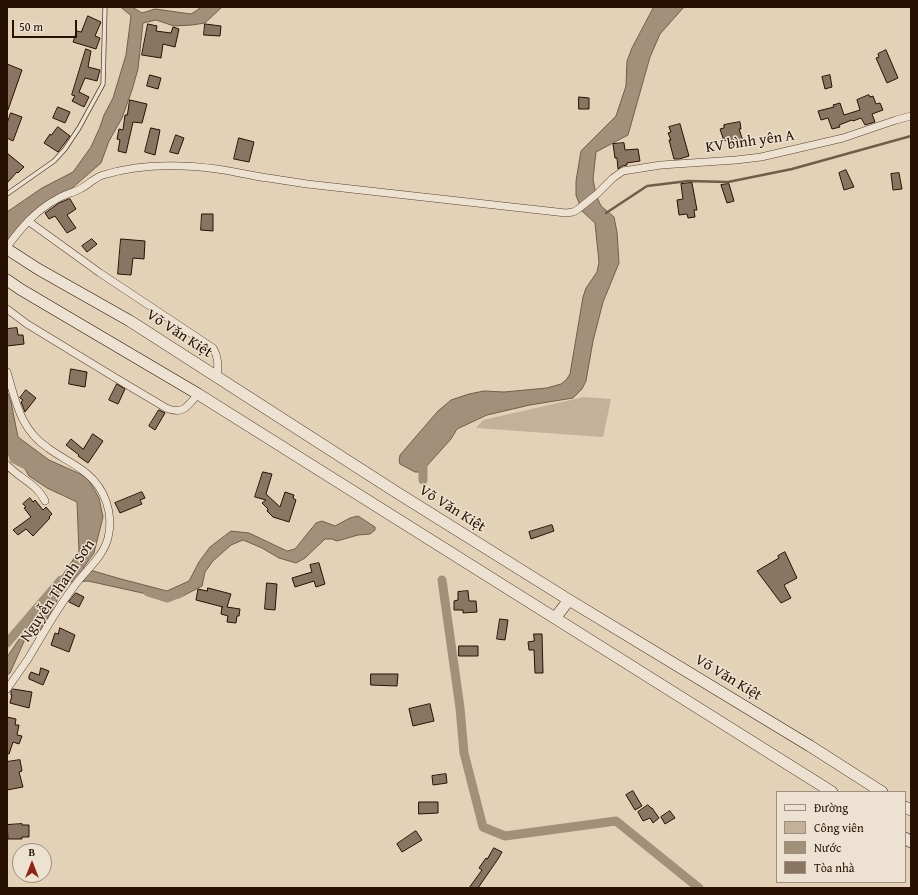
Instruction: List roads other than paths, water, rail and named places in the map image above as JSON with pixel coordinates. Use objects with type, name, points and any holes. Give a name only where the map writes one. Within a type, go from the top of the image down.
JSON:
[{"type":"main road","name":"Võ Văn Kiệt","points":[[7,248],[38,269],[130,321],[396,492],[569,600],[810,746],[880,791]]},
{"type":"main road","points":[[7,280],[198,394],[830,791]]},
{"type":"main road","points":[[555,618],[569,600]]},
{"type":"street","name":"KV bình yên A","points":[[28,221],[47,205],[84,187],[97,177],[121,170],[163,166],[186,166],[217,169],[307,184],[559,213],[570,213],[577,210],[623,171],[661,165],[761,157],[844,138],[911,116]]},
{"type":"street","points":[[7,248],[16,234],[28,221],[100,273],[213,348],[218,358],[217,377]]},
{"type":"street","points":[[7,309],[74,353],[166,408],[176,411],[184,410],[198,394]]},
{"type":"street","name":"Nguyễn Thanh Sơn","points":[[7,372],[17,407],[33,434],[44,445],[93,478],[106,500],[110,517],[108,539],[104,548],[92,565],[75,584],[7,689]]},
{"type":"street","points":[[7,464],[12,470],[38,490],[45,501]]},
{"type":"lane","points":[[7,194],[54,161],[65,149],[79,128],[104,84],[105,7]]},
{"type":"water","points":[[121,7],[132,7],[142,13],[155,9],[191,14],[202,7],[222,7],[205,23],[174,26],[156,20],[143,23],[138,69],[132,90],[122,118],[109,141],[101,163],[71,189],[40,208],[7,244],[7,212],[42,188],[73,172],[91,147],[104,115],[113,98],[126,55],[131,16]]},
{"type":"water","points":[[654,7],[684,7],[660,34],[650,57],[628,135],[596,152],[593,179],[596,195],[601,206],[614,217],[617,232],[619,263],[603,302],[593,341],[586,381],[582,389],[573,398],[530,405],[487,415],[457,429],[451,439],[421,472],[415,472],[400,464],[400,455],[438,411],[451,400],[484,391],[504,392],[547,388],[561,384],[570,374],[583,297],[586,288],[597,272],[599,262],[595,223],[582,211],[576,195],[576,181],[581,151],[616,116],[626,86],[627,61],[632,48]]},
{"type":"water","points":[[7,391],[11,402],[18,437],[49,460],[87,477],[99,498],[103,517],[94,553],[83,568],[167,591],[189,581],[199,562],[210,547],[231,531],[249,533],[287,551],[295,549],[316,523],[322,521],[335,526],[350,518],[358,516],[375,527],[375,530],[370,534],[358,535],[337,541],[325,539],[305,558],[296,563],[279,558],[262,548],[243,540],[231,545],[213,561],[205,572],[202,586],[179,598],[147,594],[88,581],[65,582],[60,595],[41,630],[26,637],[10,673],[7,675],[7,657],[79,551],[77,502],[47,488],[29,476],[7,439]]},
{"type":"waterway","points":[[606,213],[647,186],[688,181],[728,182],[792,169],[911,136]]},
{"type":"waterway","points":[[7,436],[14,459],[32,468]]},
{"type":"waterway","points":[[423,458],[423,480]]},
{"type":"waterway","points":[[7,643],[61,580]]},
{"type":"waterway","points":[[442,580],[460,708],[464,753],[483,827],[505,836],[616,821],[699,888]]},
{"type":"waterway","points":[[148,592],[167,598],[180,593]]}]
